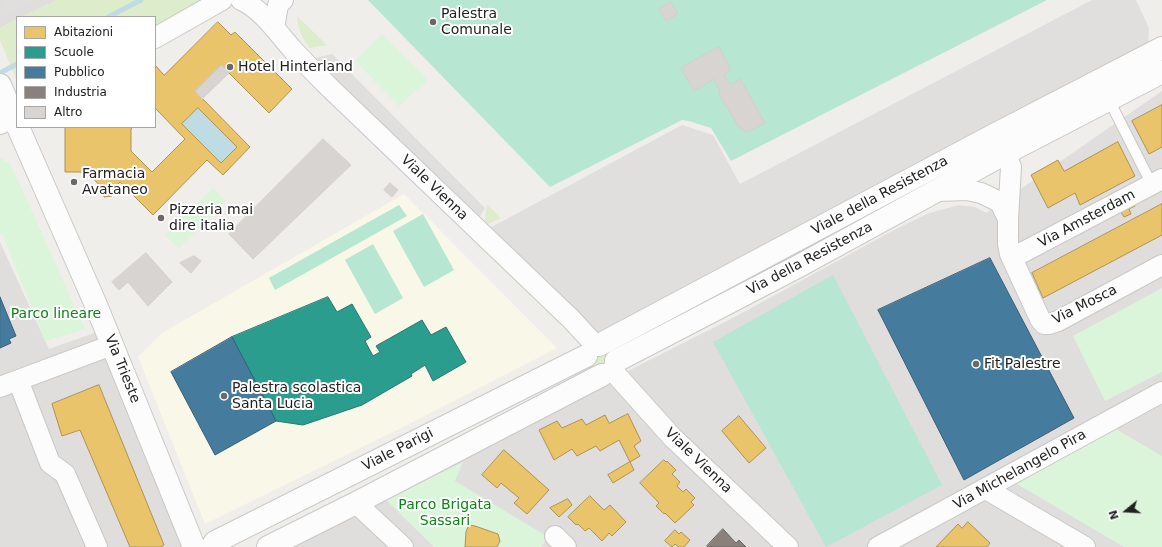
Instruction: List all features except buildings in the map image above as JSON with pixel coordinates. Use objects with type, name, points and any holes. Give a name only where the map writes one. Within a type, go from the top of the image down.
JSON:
[{"type":"street","points":[[156,37],[222,0]]},
{"type":"street","name":"Viale Vienna","points":[[241,0],[248,3],[261,13],[330,88],[561,308],[594,349]]},
{"type":"street","points":[[274,28],[278,5],[283,0]]},
{"type":"street","name":"Viale della Resistenza","points":[[594,349],[992,136],[1162,48]]},
{"type":"street","points":[[1004,155],[1162,72]]},
{"type":"street","name":"Via Trieste","points":[[0,85],[12,119],[112,345],[194,547]]},
{"type":"street","name":"Via della Resistenza","points":[[610,369],[797,266],[1004,155]]},
{"type":"street","name":"Via Mosca","points":[[1004,155],[1011,167],[1008,219],[1008,244],[1010,254],[1040,319],[1044,324],[1050,324],[1162,265]]},
{"type":"street","name":"Via Amsterdam","points":[[1012,258],[1156,180]]},
{"type":"street","name":"Via Mosca","points":[[937,191],[967,190],[981,193],[1000,202],[1008,219]]},
{"type":"street","points":[[0,387],[112,345]]},
{"type":"street","points":[[594,349],[604,345],[612,350],[616,358],[610,369]]},
{"type":"street","name":"Viale Parigi","points":[[212,547],[215,542],[594,349]]},
{"type":"street","name":"Viale Vienna","points":[[610,369],[673,438],[788,547]]},
{"type":"street","name":"Viale Parigi","points":[[268,547],[356,503],[610,369]]},
{"type":"street","points":[[18,380],[50,463],[65,474],[97,547]]},
{"type":"street","name":"Via Michelangelo Pira","points":[[878,547],[1162,392]]},
{"type":"street","points":[[986,489],[1085,547]]},
{"type":"street","points":[[356,503],[403,547]]},
{"type":"lane","points":[[1109,100],[1156,180]]},
{"type":"shaded area","points":[[0,0],[57,0],[24,16],[16,16],[16,20],[0,28]]},
{"type":"shaded area","points":[[2,0],[36,0],[7,12]]},
{"type":"shaded area","points":[[1092,0],[1136,0],[1149,28],[1148,46],[599,334],[486,230],[682,125],[713,135],[740,184]]},
{"type":"shaded area","points":[[332,54],[485,208],[477,221],[311,59]]},
{"type":"shaded area","points":[[1162,91],[1162,547],[294,547],[602,384],[731,319],[894,230],[929,213],[959,205],[975,207],[986,213]]},
{"type":"shaded area","points":[[404,194],[557,348],[403,427],[205,524],[138,357],[162,333]]},
{"type":"shaded area","points":[[0,242],[49,349],[111,327],[199,547],[0,547]]},
{"type":"green space","points":[[57,0],[212,0],[156,30],[156,16],[24,16]]},
{"type":"green space","points":[[368,0],[1047,0],[731,161],[711,128],[682,120],[550,187]]},
{"type":"green space","points":[[297,16],[327,45],[310,48],[301,33]]},
{"type":"green space","points":[[16,20],[16,79],[0,40],[0,28]]},
{"type":"green space","points":[[382,34],[428,80],[399,106],[355,61]]},
{"type":"green space","name":"Parco lineare","points":[[0,157],[11,165],[85,329],[45,341],[2,233],[0,235]]},
{"type":"green space","points":[[213,188],[226,201],[179,248],[165,235]]},
{"type":"green space","points":[[487,204],[501,218],[484,226]]},
{"type":"green space","points":[[399,205],[407,216],[275,290],[269,278]]},
{"type":"green space","points":[[423,214],[454,270],[424,287],[393,231]]},
{"type":"green space","points":[[373,244],[403,298],[375,314],[345,260]]},
{"type":"green space","points":[[833,275],[942,485],[826,547],[713,342]]},
{"type":"green space","points":[[1162,288],[1162,372],[1105,401],[1073,336]]},
{"type":"green space","points":[[608,347],[614,354],[616,363],[593,373],[586,361]]},
{"type":"green space","points":[[1114,428],[1162,456],[1162,547],[1124,547],[1017,484]]},
{"type":"green space","name":"Parco Brigata Sassari","points":[[463,462],[455,481],[548,537],[541,547],[434,547],[386,500]]},
{"type":"water","points":[[198,108],[237,147],[221,163],[182,124]]},
{"type":"waterway","points":[[110,16],[141,0]]},
{"type":"waterway","points":[[0,73],[16,65]]},
{"type":"place","name":"Palestra Comunale","points":[[433,22]]},
{"type":"place","name":"Hotel Hinterland","points":[[230,67]]},
{"type":"place","name":"Farmacia Avataneo","points":[[74,182]]},
{"type":"place","name":"Pizzeria mai dire italia","points":[[161,218]]},
{"type":"place","name":"Fit Palestre","points":[[976,364]]},
{"type":"place","name":"Palestra scolastica Santa Lucia","points":[[224,396]]}]
